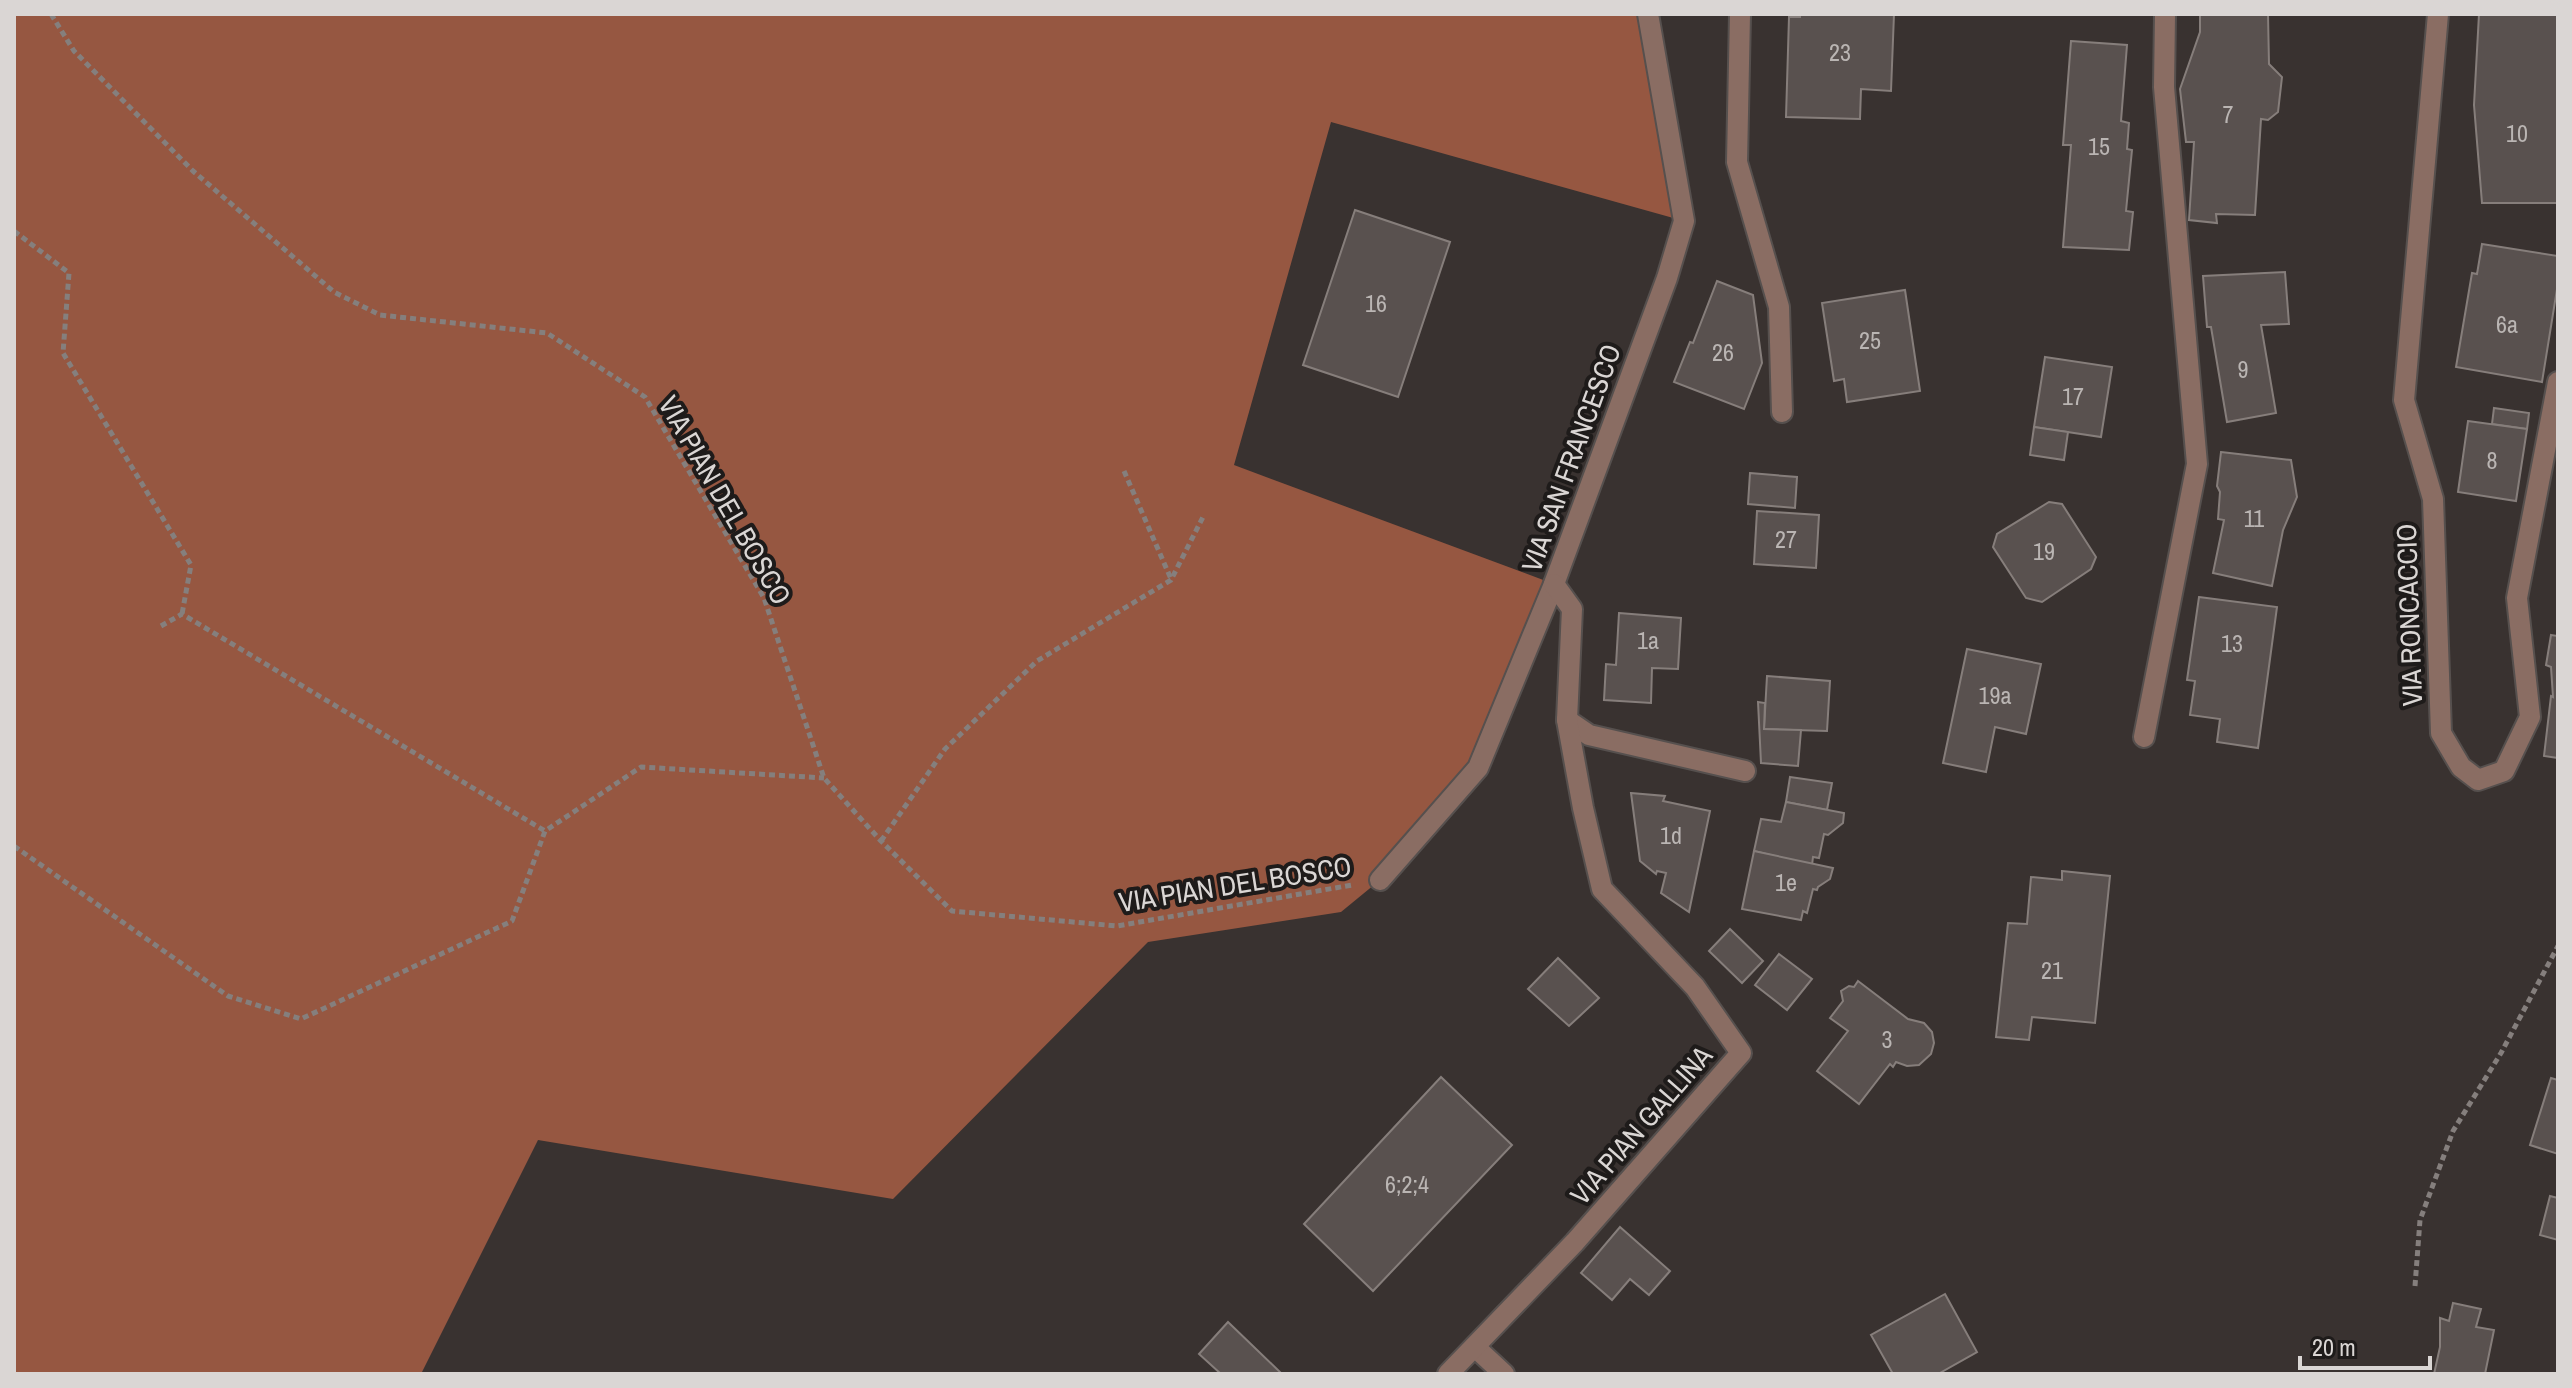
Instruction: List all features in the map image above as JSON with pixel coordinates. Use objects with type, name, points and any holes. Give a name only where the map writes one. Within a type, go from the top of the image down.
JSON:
[{"type":"street","name":"VIA SAN FRANCESCO","points":[[1380,880],[1478,768],[1554,584],[1667,278],[1684,221],[1648,14]]},
{"type":"street","points":[[1740,14],[1737,162],[1779,307],[1782,412]]},
{"type":"street","points":[[2144,737],[2197,464],[2164,87],[2165,14]]},
{"type":"street","name":"VIA RONCACCIO","points":[[2438,14],[2404,400],[2433,499],[2441,733],[2461,767],[2478,780],[2504,771],[2530,717],[2517,598],[2558,382]]},
{"type":"street","name":"VIA PIAN GALLINA","points":[[1476,1348],[1575,1242],[1741,1053],[1695,987],[1602,889],[1567,720],[1572,609],[1554,584]]},
{"type":"street","points":[[1567,720],[1589,735],[1745,771]]},
{"type":"street","points":[[1448,1374],[1476,1348],[1504,1374]]},
{"type":"path","name":"VIA PIAN DEL BOSCO","points":[[51,14],[74,51],[193,171],[334,292],[380,315],[547,333],[645,397],[764,598],[824,778],[881,841],[952,911],[1117,926],[1380,880]]},
{"type":"path","points":[[14,231],[69,273],[63,353],[191,565],[182,614],[161,626]]},
{"type":"path","points":[[1124,471],[1171,580]]},
{"type":"path","points":[[881,841],[945,749],[1037,661],[1171,580],[1204,515]]},
{"type":"path","points":[[182,614],[545,831]]},
{"type":"path","points":[[14,846],[228,996],[301,1019],[512,921],[545,831],[641,767],[824,778]]},
{"type":"path","points":[[2415,1286],[2420,1220],[2453,1131],[2501,1053],[2558,946]]},
{"type":"shaded area","points":[[14,14],[1648,14],[1684,221],[1331,122],[1234,465],[1554,584],[1478,768],[1380,880],[1341,912],[1148,942],[893,1199],[538,1140],[421,1374],[14,1374]]},
{"type":"building","points":[[1800,14],[1894,14],[1891,91],[1861,89],[1860,119],[1786,117],[1789,17],[1800,17]]},
{"type":"building","points":[[2200,14],[2268,14],[2269,64],[2282,77],[2278,112],[2268,120],[2261,119],[2255,215],[2216,214],[2217,223],[2189,220],[2194,142],[2186,142],[2180,89],[2200,32]]},
{"type":"building","points":[[2479,14],[2558,14],[2558,203],[2482,203],[2474,105]]},
{"type":"building","points":[[2071,41],[2127,45],[2121,121],[2129,123],[2127,149],[2132,150],[2126,211],[2133,212],[2129,250],[2063,247],[2071,145],[2063,145]]},
{"type":"building","points":[[1355,210],[1450,242],[1398,397],[1303,365]]},
{"type":"building","points":[[2482,244],[2558,256],[2558,283],[2542,382],[2456,367],[2472,273],[2477,274]]},
{"type":"building","points":[[2285,272],[2289,324],[2261,325],[2276,413],[2227,422],[2211,327],[2207,327],[2203,276]]},
{"type":"building","points":[[1717,281],[1753,295],[1762,363],[1744,409],[1674,382]]},
{"type":"building","points":[[1905,290],[1920,391],[1847,402],[1844,379],[1834,381],[1822,303]]},
{"type":"building","points":[[2045,357],[2112,367],[2101,437],[2034,427]]},
{"type":"building","points":[[2494,408],[2529,413],[2527,429],[2492,424]]},
{"type":"building","points":[[2468,421],[2527,429],[2516,501],[2458,492]]},
{"type":"building","points":[[2034,427],[2068,432],[2064,460],[2030,455]]},
{"type":"building","points":[[2221,452],[2291,460],[2297,497],[2283,530],[2272,586],[2213,573],[2224,520],[2218,519],[2220,492],[2217,486]]},
{"type":"building","points":[[1750,473],[1797,477],[1795,508],[1748,504]]},
{"type":"building","points":[[2049,502],[2062,504],[2096,557],[2091,569],[2042,602],[2026,598],[1993,547],[1997,534]]},
{"type":"building","points":[[1757,511],[1819,515],[1816,568],[1754,564]]},
{"type":"building","points":[[2199,597],[2277,607],[2258,748],[2217,742],[2220,719],[2190,715],[2195,681],[2187,680]]},
{"type":"building","points":[[1619,613],[1681,618],[1678,669],[1652,668],[1651,703],[1604,700],[1606,664],[1616,665]]},
{"type":"building","points":[[2551,635],[2558,636],[2558,758],[2544,756],[2553,697],[2551,667],[2546,665]]},
{"type":"building","points":[[1967,649],[2041,664],[2026,734],[1995,727],[1986,772],[1943,763]]},
{"type":"building","points":[[1767,676],[1830,681],[1827,731],[1764,729]]},
{"type":"building","points":[[1758,702],[1765,703],[1764,729],[1801,730],[1798,766],[1761,763]]},
{"type":"building","points":[[1790,777],[1832,783],[1827,810],[1786,802]]},
{"type":"building","points":[[1631,793],[1665,796],[1663,801],[1710,811],[1689,912],[1661,893],[1666,873],[1657,871],[1656,874],[1640,861]]},
{"type":"building","points":[[1786,802],[1844,813],[1843,823],[1828,835],[1824,834],[1819,858],[1813,857],[1812,865],[1754,851],[1761,819],[1781,822]]},
{"type":"building","points":[[1754,851],[1833,868],[1830,879],[1817,890],[1813,889],[1807,913],[1803,911],[1801,920],[1742,909]]},
{"type":"building","points":[[2062,871],[2110,876],[2095,1023],[2032,1017],[2029,1040],[1996,1037],[2008,923],[2027,924],[2031,877],[2062,880]]},
{"type":"building","points":[[1730,929],[1763,961],[1742,983],[1709,951]]},
{"type":"building","points":[[1779,954],[1812,979],[1787,1010],[1755,985]]},
{"type":"building","points":[[1558,958],[1599,998],[1569,1026],[1528,989]]},
{"type":"building","points":[[1858,981],[1908,1019],[1924,1023],[1932,1032],[1934,1043],[1931,1054],[1919,1065],[1907,1066],[1896,1062],[1893,1067],[1890,1064],[1859,1104],[1817,1071],[1848,1031],[1830,1018],[1843,1001],[1841,991],[1849,986],[1854,987]]},
{"type":"building","points":[[1441,1077],[1512,1145],[1373,1291],[1304,1224]]},
{"type":"building","points":[[2551,1078],[2558,1080],[2558,1154],[2530,1145]]},
{"type":"building","points":[[2550,1196],[2558,1198],[2558,1240],[2540,1235]]},
{"type":"building","points":[[1620,1227],[1670,1271],[1649,1295],[1630,1279],[1612,1300],[1581,1273]]},
{"type":"building","points":[[1945,1294],[1977,1352],[1938,1374],[1893,1374],[1871,1335]]},
{"type":"building","points":[[2453,1303],[2481,1309],[2476,1327],[2494,1330],[2485,1374],[2434,1374],[2440,1347],[2440,1318],[2449,1321]]},
{"type":"building","points":[[1228,1322],[1282,1374],[1221,1374],[1199,1354]]}]
